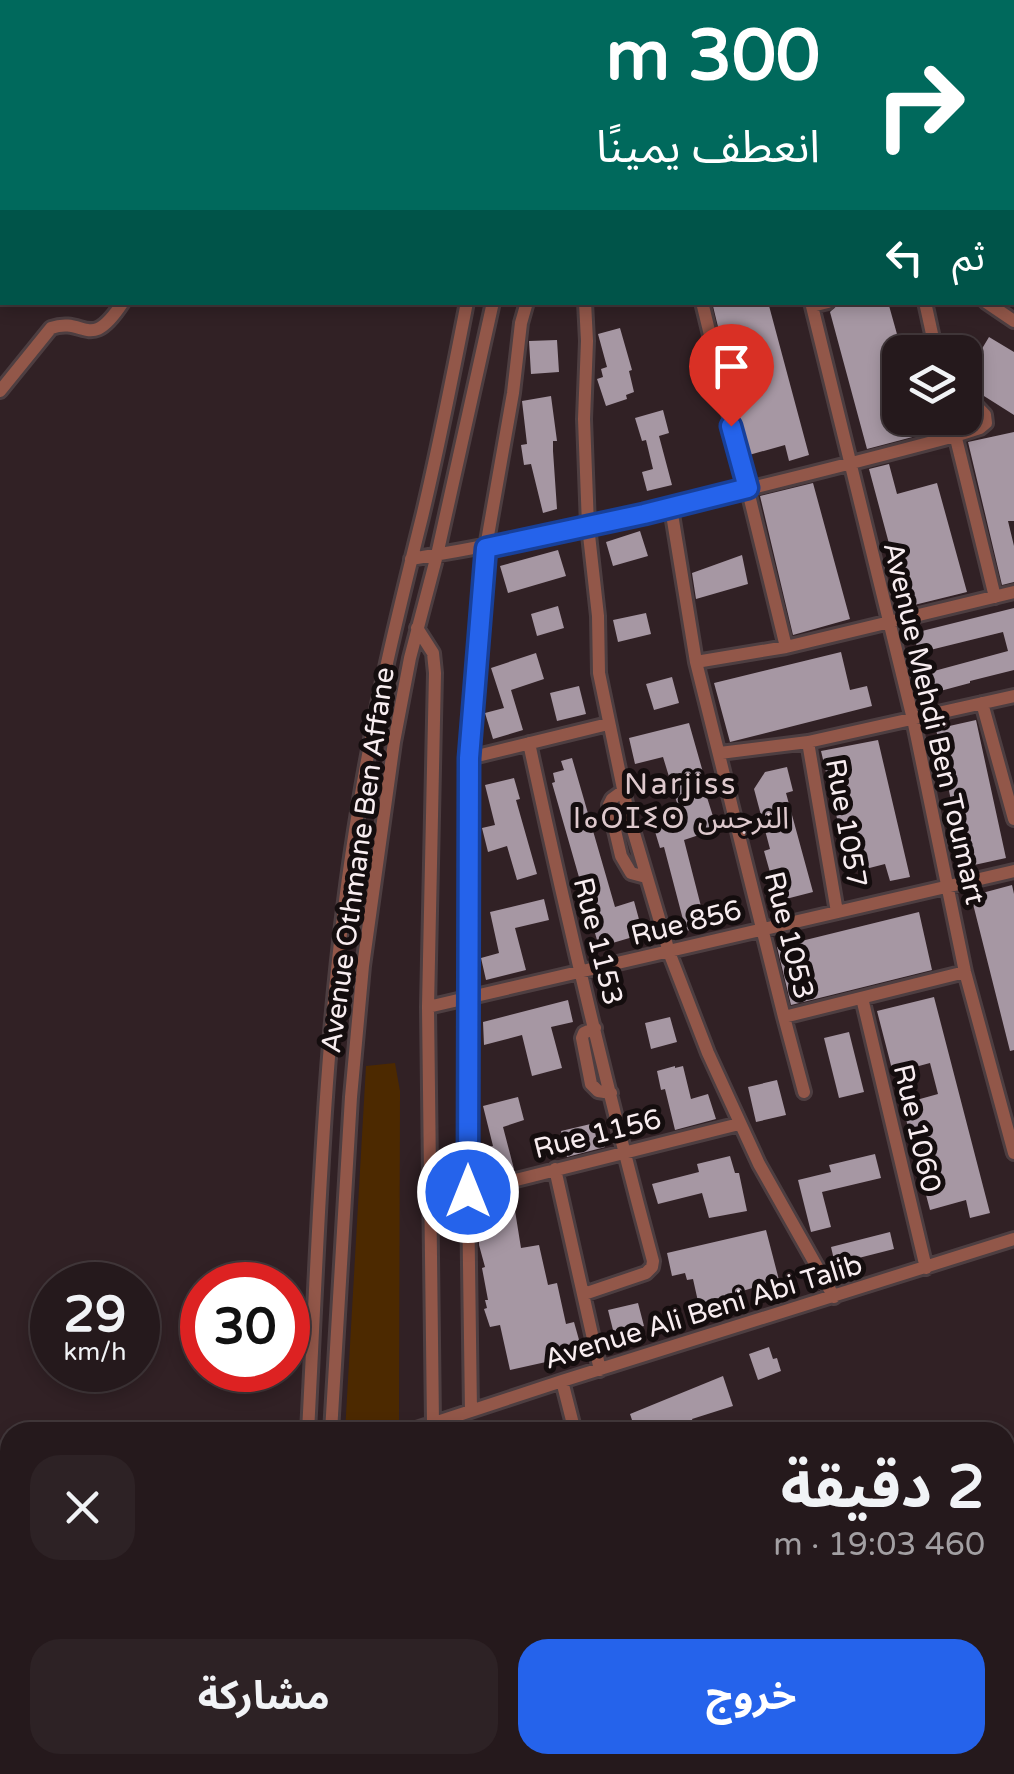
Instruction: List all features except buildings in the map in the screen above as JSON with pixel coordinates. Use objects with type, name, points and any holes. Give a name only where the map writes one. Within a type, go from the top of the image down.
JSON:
[{"type":"street","points":[[0,391],[51,328],[63,325],[88,332],[97,330],[112,319],[121,305]]},
{"type":"street","name":"Avenue Othmane Ben Affane","points":[[309,1422],[325,1098],[358,809],[374,718],[467,305]]},
{"type":"street","name":"Avenue Othmane Ben Affane","points":[[331,1422],[343,1202],[363,966],[394,742],[492,305]]},
{"type":"street","points":[[472,1411],[469,758],[486,548],[526,305]]},
{"type":"street","points":[[585,305],[584,420],[599,673],[623,791],[669,952],[702,1038],[739,1124],[834,1297]]},
{"type":"street","points":[[703,305],[786,647]]},
{"type":"street","name":"Avenue Mehdi Ben Toumart","points":[[812,305],[913,718],[965,972],[1014,1151]]},
{"type":"street","points":[[926,305],[932,335]]},
{"type":"street","points":[[990,305],[1014,321]]},
{"type":"street","points":[[411,559],[486,548],[671,508],[958,435]]},
{"type":"street","points":[[955,436],[995,596]]},
{"type":"street","name":"Rue 1053","points":[[671,508],[696,662],[784,1017],[965,972]]},
{"type":"street","points":[[696,662],[786,647],[1014,592]]},
{"type":"street","points":[[417,628],[429,644],[436,673],[428,1007],[433,1422]]},
{"type":"street","points":[[720,753],[808,742],[1014,696]]},
{"type":"street","points":[[982,703],[1014,819]]},
{"type":"street","points":[[469,758],[608,724]]},
{"type":"street","name":"Rue 1057","points":[[808,742],[837,912]]},
{"type":"street","name":"Rue 1153","points":[[529,743],[652,1267],[646,1274],[584,1294]]},
{"type":"street","name":"Rue 856","points":[[428,1007],[1014,871]]},
{"type":"street","name":"Rue 1060","points":[[862,998],[926,1268]]},
{"type":"street","points":[[784,1017],[804,1092]]},
{"type":"street","name":"Rue 1156","points":[[468,1192],[739,1124]]},
{"type":"street","points":[[555,1168],[600,1370]]},
{"type":"street","name":"Avenue Ali Beni Abi Talib","points":[[436,1422],[1014,1239]]},
{"type":"street","points":[[562,1381],[572,1422]]},
{"type":"shaded area","points":[[395,1063],[400,1091],[399,1422],[346,1422],[366,1066]]},
{"type":"district","name":"Narjiss ⵏⴰⵔⵊⵉⵙ النرجس","points":[[681,801]]},
{"type":"route","points":[[468,1192],[469,758],[486,548],[748,488],[731,426]]}]
